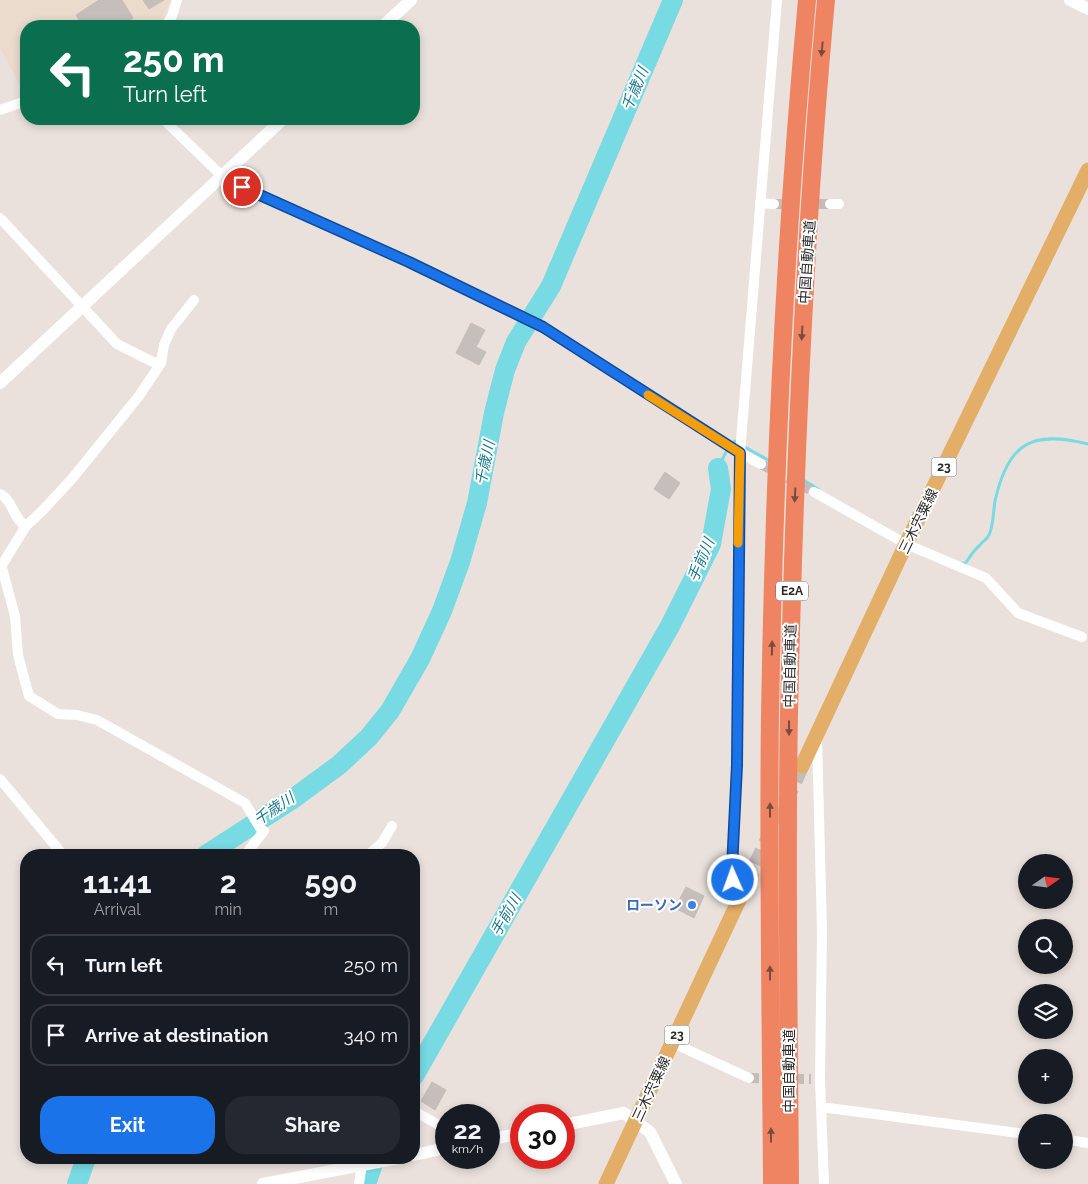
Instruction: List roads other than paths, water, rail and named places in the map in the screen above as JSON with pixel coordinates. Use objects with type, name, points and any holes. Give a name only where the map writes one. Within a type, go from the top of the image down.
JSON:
[{"type":"highway","name":"中国自動車道","points":[[772,1184],[770,714],[775,524],[785,305],[807,0]]},
{"type":"highway","name":"中国自動車道","points":[[790,1184],[789,725],[794,514],[804,295],[826,0]]},
{"type":"main road","name":"三木宍粟線","points":[[802,766],[906,544],[1088,170]]},
{"type":"main road","name":"三木宍粟線","points":[[606,1184],[746,885]]},
{"type":"street","points":[[170,20],[177,0]]},
{"type":"street","points":[[389,20],[411,0]]},
{"type":"street","points":[[736,905],[732,868],[737,765],[740,453],[777,0]]},
{"type":"street","points":[[1070,0],[1088,9]]},
{"type":"street","points":[[0,110],[20,103]]},
{"type":"street","points":[[169,125],[222,176],[242,187],[409,262],[538,325],[740,453],[761,464]]},
{"type":"street","points":[[0,383],[277,125]]},
{"type":"street","points":[[760,203],[774,204]]},
{"type":"street","points":[[0,218],[117,344],[154,362],[161,363]]},
{"type":"street","points":[[194,300],[171,329],[164,345],[161,363],[120,421],[71,480],[26,526],[1,568],[15,616],[18,655],[29,696],[58,714],[76,715],[97,720],[245,803],[260,828],[264,831],[250,849]]},
{"type":"street","points":[[814,492],[906,544],[986,578],[1018,612],[1082,637]]},
{"type":"street","points":[[0,494],[6,497],[21,523],[26,526]]},
{"type":"street","points":[[817,733],[822,930],[815,1079],[821,1108],[824,1184]]},
{"type":"street","points":[[0,779],[58,849]]},
{"type":"street","points":[[375,849],[382,843],[392,826]]},
{"type":"street","points":[[673,1043],[749,1078]]},
{"type":"street","points":[[821,1108],[1018,1133]]},
{"type":"street","points":[[575,1123],[624,1113],[650,1132],[676,1184]]},
{"type":"street","points":[[420,1114],[435,1123]]},
{"type":"street","points":[[1073,1140],[1088,1143]]},
{"type":"street","points":[[420,1153],[435,1150]]},
{"type":"street","points":[[263,1184],[364,1164]]},
{"type":"street","points":[[359,1184],[369,1164]]},
{"type":"waterway","name":"千歳川","points":[[215,849],[294,798],[339,765],[369,737],[390,711],[420,659],[442,611],[460,562],[477,503],[494,413],[505,370],[516,342],[551,286],[673,0]]},
{"type":"waterway","name":"手前川","points":[[963,563],[965,564],[991,531],[1000,481],[1015,454],[1025,446],[1037,441],[1051,439],[1088,444]]},
{"type":"waterway","name":"手前川","points":[[718,468],[726,452],[735,441],[738,443]]},
{"type":"waterway","name":"手前川","points":[[743,446],[770,461]]},
{"type":"waterway","name":"手前川","points":[[420,1065],[670,626],[711,544],[721,489],[718,468]]},
{"type":"waterway","name":"手前川","points":[[802,479],[818,489]]},
{"type":"waterway","name":"千歳川","points":[[77,1184],[84,1164]]},
{"type":"waterway","name":"手前川","points":[[366,1184],[373,1164]]},
{"type":"tunnel","points":[[774,204],[830,204]]},
{"type":"tunnel","points":[[761,464],[814,492]]},
{"type":"tunnel","points":[[746,885],[802,766]]},
{"type":"tunnel","points":[[749,1078],[811,1079]]},
{"type":"place","name":"ローソン","points":[[692,905]]}]
